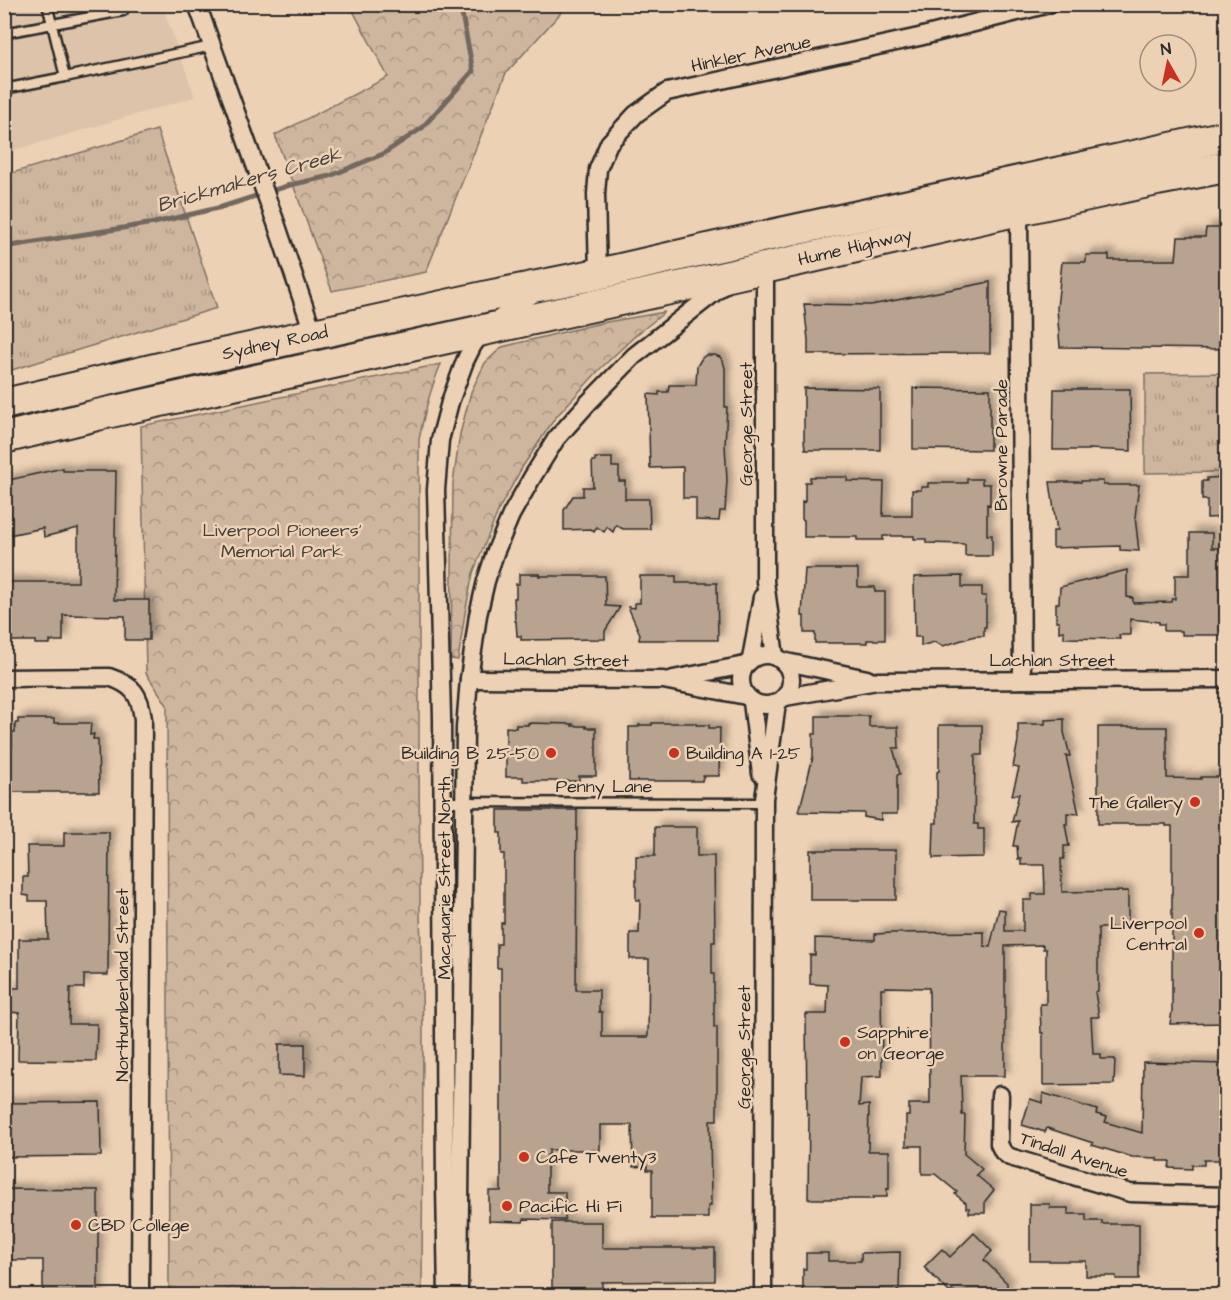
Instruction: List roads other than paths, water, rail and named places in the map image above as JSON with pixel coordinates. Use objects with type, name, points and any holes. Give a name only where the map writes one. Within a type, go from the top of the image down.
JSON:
[{"type":"highway","name":"Hume Highway","points":[[547,285],[1227,136]]},
{"type":"highway","name":"Hume Highway","points":[[484,330],[1019,210],[1227,167]]},
{"type":"highway","name":"Sydney Road","points":[[4,404],[172,365],[547,285]]},
{"type":"highway","name":"Sydney Road","points":[[4,438],[484,330]]},
{"type":"highway","points":[[314,335],[323,365]]},
{"type":"street","points":[[197,4],[314,335]]},
{"type":"street","name":"Hinkler Avenue","points":[[598,274],[597,169],[609,143],[636,114],[668,92],[919,37],[1003,11],[1049,4]]},
{"type":"street","name":"Browne Parade","points":[[1019,210],[1022,680]]},
{"type":"street","name":"George Street","points":[[752,270],[765,581],[778,659]]},
{"type":"street","name":"Macquarie Street North","points":[[459,1296],[465,728],[478,615],[486,581],[511,515],[556,440],[634,356],[752,270]]},
{"type":"street","name":"Macquarie Street North","points":[[447,1296],[444,1185],[442,717],[436,490],[440,440],[450,402],[465,361],[484,330],[547,285]]},
{"type":"street","name":"George Street","points":[[748,662],[765,581]]},
{"type":"street","points":[[766,655],[778,659],[787,666],[791,682],[789,690],[781,700],[768,705],[760,705],[749,699],[740,681],[741,672],[748,662],[758,656],[766,655]]},
{"type":"street","name":"Lachlan Street","points":[[778,659],[877,681]]},
{"type":"street","name":"Lachlan Street","points":[[663,681],[748,662]]},
{"type":"street","name":"Northumberland Street","points":[[4,678],[109,677],[123,681],[134,691],[141,704],[143,719],[140,1296]]},
{"type":"street","name":"Lachlan Street","points":[[469,679],[663,681],[749,699]]},
{"type":"street","name":"Lachlan Street","points":[[781,700],[877,681],[1227,679]]},
{"type":"street","name":"George Street","points":[[749,699],[764,801],[764,1296]]},
{"type":"street","name":"George Street","points":[[764,801],[781,700]]},
{"type":"street","name":"Tindall Avenue","points":[[1000,1095],[999,1144],[1003,1152],[1010,1157],[1130,1193],[1227,1196]]},
{"type":"lane","points":[[47,4],[65,77]]},
{"type":"lane","points":[[4,33],[123,11]]},
{"type":"lane","points":[[4,89],[212,46]]},
{"type":"lane","name":"Penny Lane","points":[[443,802],[764,801]]},
{"type":"waterway","name":"Brickmakers Creek","points":[[4,247],[154,223],[222,207],[290,185],[330,176],[383,154],[422,128],[473,71],[460,4]]},
{"type":"place","name":"Building B 25-50","points":[[551,753]]},
{"type":"place","name":"Building A 1-25","points":[[674,753]]},
{"type":"place","name":"The Gallery","points":[[1195,802]]},
{"type":"place","name":"Liverpool Central","points":[[1199,933]]},
{"type":"place","name":"Sapphire on George","points":[[845,1042]]},
{"type":"place","name":"Cafe Twenty3","points":[[524,1157]]},
{"type":"place","name":"Pacific Hi Fi","points":[[507,1206]]},
{"type":"place","name":"CBD College","points":[[76,1225]]},
{"type":"park label","name":"Liverpool Pioneers' Memorial Park","points":[[282,540]]}]
